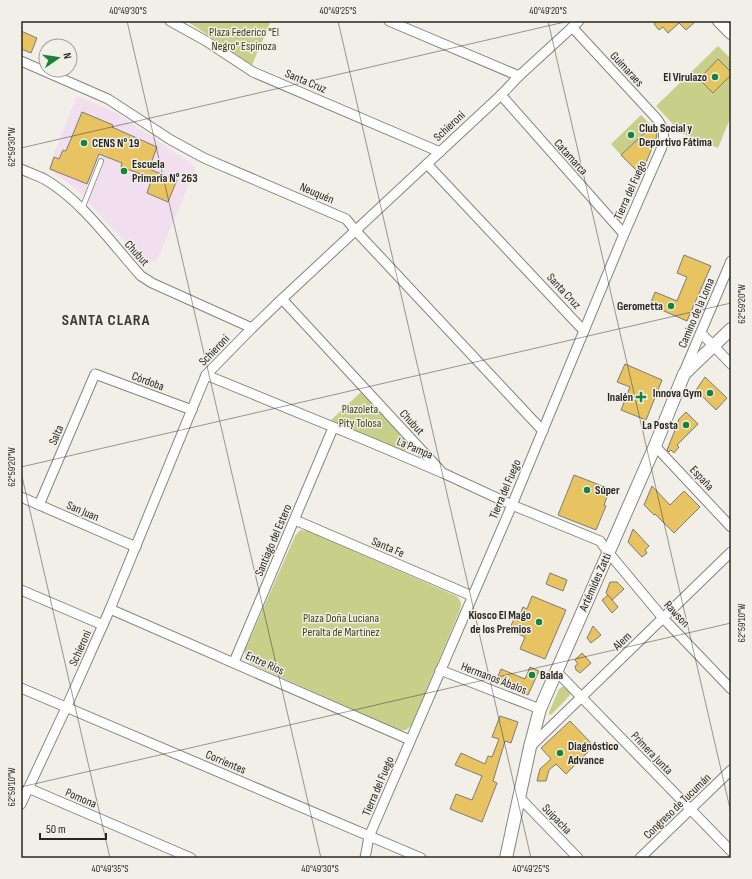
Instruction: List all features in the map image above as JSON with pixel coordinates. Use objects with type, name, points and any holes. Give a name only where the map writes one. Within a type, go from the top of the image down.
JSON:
[{"type":"main road","points":[[719,21],[731,33]]},
{"type":"main road","name":"Artémides Zatti","points":[[506,858],[530,747],[540,709],[556,671],[655,446],[684,374],[731,328]]},
{"type":"street","name":"Santa Cruz","points":[[170,21],[206,41],[253,72],[440,152]]},
{"type":"street","points":[[389,21],[519,76]]},
{"type":"street","name":"Schieroni","points":[[21,804],[110,609],[206,375],[282,299],[575,24]]},
{"type":"street","name":"Guimaraes","points":[[575,24],[658,119],[663,128]]},
{"type":"street","name":"Neuquén","points":[[21,61],[108,99],[171,140],[204,158],[346,219],[543,431]]},
{"type":"street","name":"Catamarca","points":[[501,95],[624,234]]},
{"type":"street","name":"Tierra del Fuego","points":[[365,858],[370,837],[410,740],[512,504],[624,234],[662,147],[664,137],[663,128]]},
{"type":"street","name":"Santa Cruz","points":[[427,164],[584,331]]},
{"type":"street","name":"Chubut","points":[[21,169],[46,180],[65,193],[82,209],[141,276],[152,283],[252,328]]},
{"type":"street","name":"Camino de la Loma","points":[[684,374],[731,261]]},
{"type":"street","name":"Chubut","points":[[282,299],[443,473]]},
{"type":"street","points":[[701,333],[731,364]]},
{"type":"street","name":"Córdoba","points":[[95,374],[192,410]]},
{"type":"street","name":"Salta","points":[[38,505],[95,374]]},
{"type":"street","name":"La Pampa","points":[[206,375],[443,473],[600,541],[608,552]]},
{"type":"street","name":"Santiago del Estero","points":[[234,662],[333,428]]},
{"type":"street","name":"España","points":[[655,446],[731,527]]},
{"type":"street","name":"San Juan","points":[[21,497],[136,547]]},
{"type":"street","name":"Santa Fe","points":[[294,520],[472,596]]},
{"type":"street","name":"Rawson","points":[[608,552],[663,618],[731,688]]},
{"type":"street","name":"Alem","points":[[530,747],[731,552]]},
{"type":"street","points":[[21,590],[103,625]]},
{"type":"street","name":"Entre Ríos","points":[[110,609],[410,740]]},
{"type":"street","name":"Hermanos Ábalos","points":[[440,670],[540,709]]},
{"type":"street","name":"Primera Junta","points":[[556,671],[731,851]]},
{"type":"street","name":"Corrientes","points":[[21,688],[421,858]]},
{"type":"street","name":"Congreso de Tucumán","points":[[640,858],[731,770]]},
{"type":"street","name":"Pomona","points":[[28,788],[191,858]]},
{"type":"street","name":"Suipacha","points":[[519,797],[578,858]]},
{"type":"lane","points":[[82,209],[101,161]]},
{"type":"shaded area","points":[[77,96],[121,116],[196,167],[158,258],[146,265],[74,187],[48,169]]},
{"type":"green space","name":"Plaza Federico \"El Negro\" Espinoza","points":[[187,21],[271,21],[252,65]]},
{"type":"green space","points":[[718,46],[731,59],[731,116],[718,148],[681,133],[656,106]]},
{"type":"green space","name":"Club Social y Deportivo Fátima","points":[[641,115],[652,126],[621,155],[611,144]]},
{"type":"green space","name":"Plazoleta Pity Tolosa","points":[[361,392],[409,444],[409,449],[404,451],[330,421]]},
{"type":"green space","name":"Plaza Doña Luciana Peralta de Martínez","points":[[300,530],[308,531],[456,596],[460,600],[460,610],[411,726],[406,730],[399,730],[251,664],[245,658],[245,650],[295,536]]},
{"type":"green space","points":[[564,686],[570,691],[571,694],[552,714],[549,715],[559,689]]},
{"type":"building","points":[[657,21],[696,21],[686,30],[679,23],[668,33],[663,27],[659,30],[654,24]]},
{"type":"building","points":[[21,31],[37,38],[31,53],[21,49]]},
{"type":"building","name":"El Virulazo","points":[[718,59],[731,72],[731,75],[713,93],[699,79]]},
{"type":"building","points":[[82,112],[113,125],[112,127],[157,147],[149,169],[177,180],[168,202],[147,193],[152,178],[121,167],[122,163],[99,154],[87,184],[50,169],[54,157],[59,159],[63,150],[66,151]]},
{"type":"building","points":[[652,126],[656,131],[657,136],[641,175],[621,155]]},
{"type":"building","points":[[684,255],[711,266],[687,321],[650,305],[655,292],[677,301],[687,277],[677,273]]},
{"type":"building","points":[[625,364],[662,380],[646,420],[621,410],[630,387],[617,382]]},
{"type":"building","name":"Innova Gym","points":[[705,377],[727,398],[716,410],[696,390]]},
{"type":"building","points":[[686,412],[698,424],[677,445],[679,447],[674,453],[671,450],[669,452],[667,450],[675,430],[672,428]]},
{"type":"building","points":[[574,475],[610,489],[604,505],[606,506],[596,530],[558,515]]},
{"type":"building","points":[[652,486],[670,505],[684,491],[700,507],[674,533],[644,505]]},
{"type":"building","points":[[633,529],[649,546],[645,550],[647,553],[642,557],[628,542]]},
{"type":"building","points":[[550,573],[567,580],[563,591],[546,584]]},
{"type":"building","points":[[610,582],[617,582],[624,589],[612,600],[606,593]]},
{"type":"building","points":[[608,595],[618,607],[612,613],[602,600]]},
{"type":"building","points":[[532,596],[566,610],[545,659],[520,649],[525,637],[509,630],[514,619],[518,620],[523,607],[527,609]]},
{"type":"building","points":[[593,626],[601,635],[591,643],[587,638]]},
{"type":"building","points":[[582,653],[591,663],[580,673],[576,670],[575,666],[578,664],[575,660]]},
{"type":"building","points":[[530,667],[539,671],[528,695],[496,681],[501,669],[525,679]]},
{"type":"building","points":[[500,716],[518,722],[511,743],[505,741],[493,781],[497,783],[482,822],[450,809],[456,794],[472,800],[482,776],[455,765],[461,753],[485,764],[488,756],[492,757],[499,739],[492,737]]},
{"type":"building","points":[[570,721],[594,746],[566,774],[556,764],[549,770],[546,781],[537,781],[540,769],[551,759],[541,748]]},
{"type":"place","name":"El Virulazo","points":[[715,77]]},
{"type":"place","name":"Club Social y Deportivo Fátima","points":[[631,135]]},
{"type":"place","name":"CENS N° 19","points":[[84,143]]},
{"type":"place","name":"Escuela Primaria N° 263","points":[[124,171]]},
{"type":"place","name":"Gerometta","points":[[671,306]]},
{"type":"place","name":"Innova Gym","points":[[710,393]]},
{"type":"place","name":"Inalén","points":[[641,397]]},
{"type":"place","name":"La Posta","points":[[686,425]]},
{"type":"place","name":"Súper","points":[[587,490]]},
{"type":"place","name":"Kiosco El Mago de los Premios","points":[[539,622]]},
{"type":"place","name":"Balda","points":[[532,675]]},
{"type":"place","name":"Diagnóstico Advance","points":[[560,753]]},
{"type":"district","name":"SANTA CLARA","points":[[106,319]]}]
